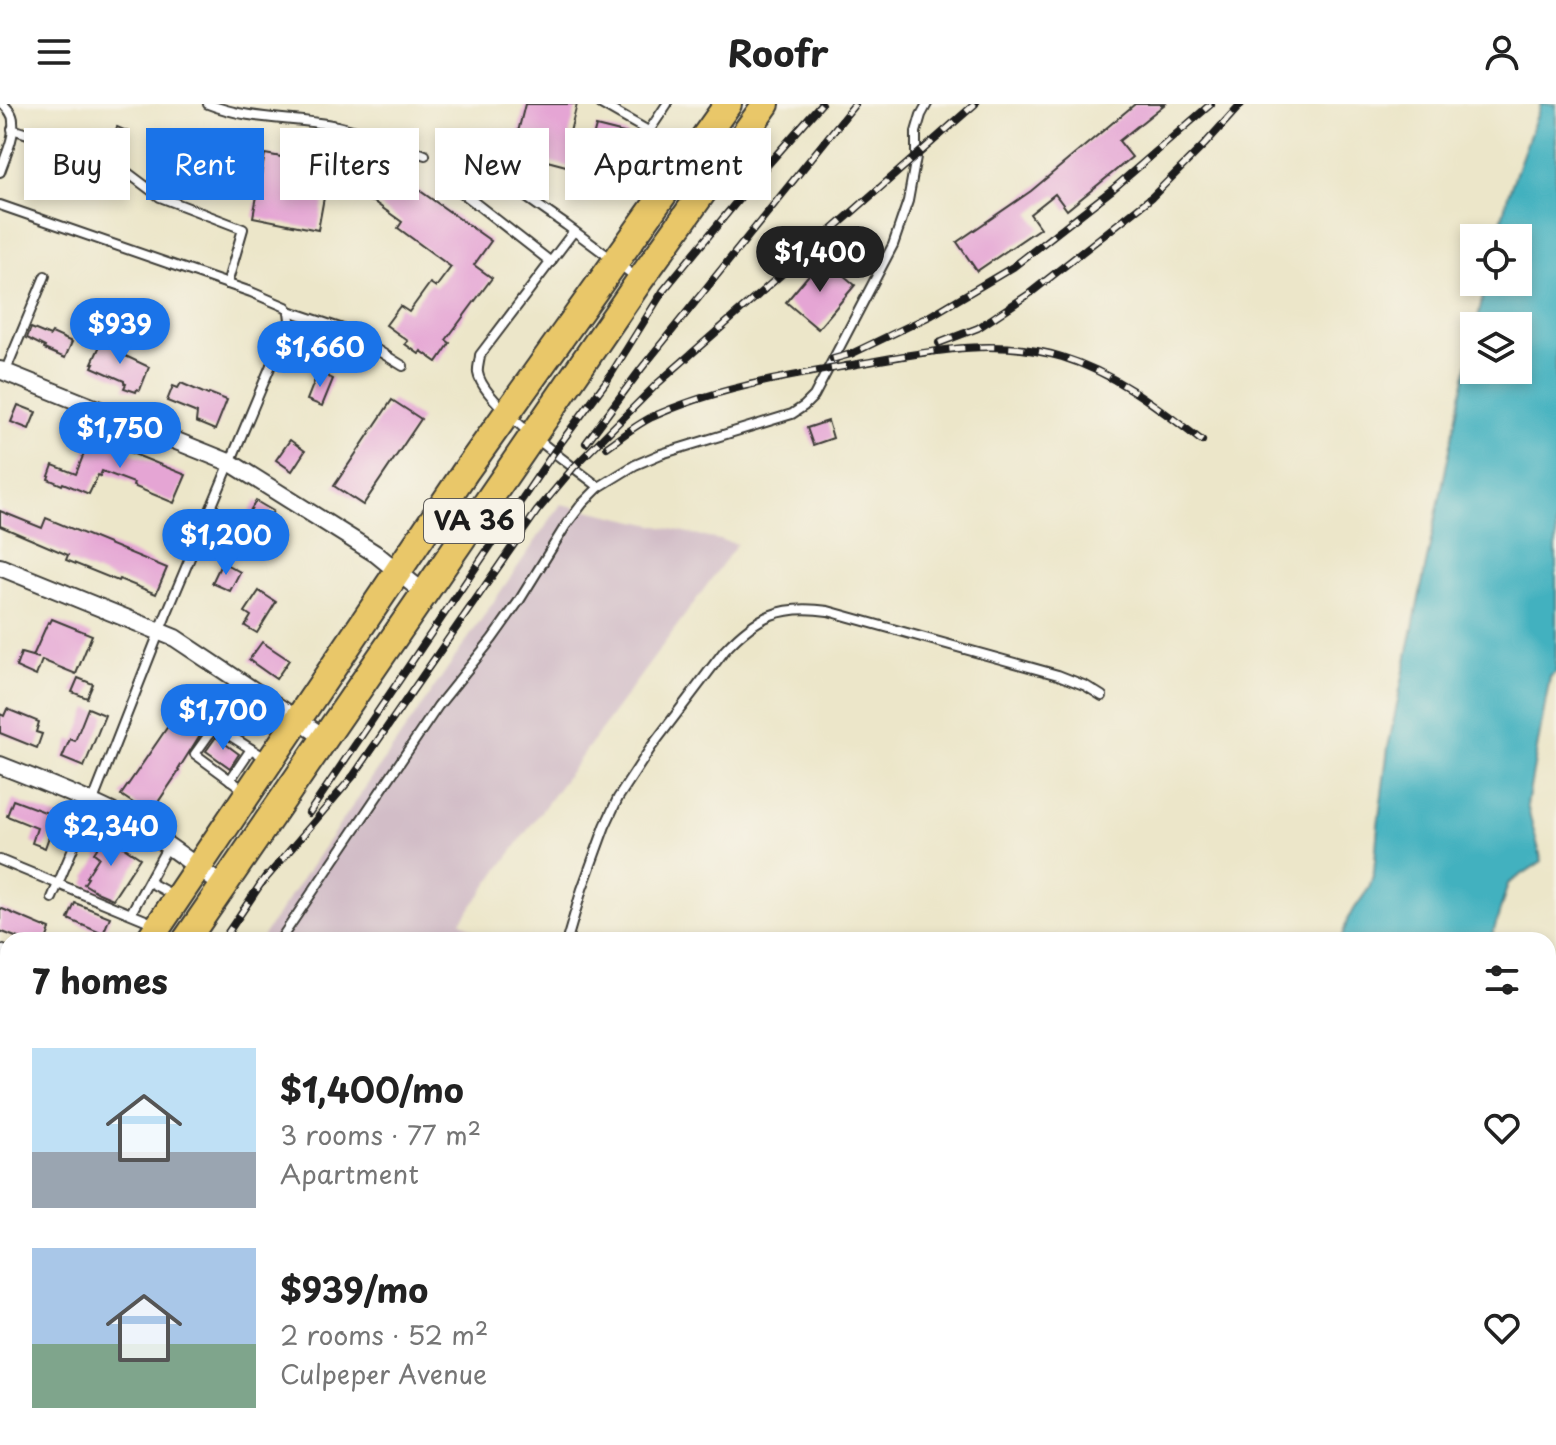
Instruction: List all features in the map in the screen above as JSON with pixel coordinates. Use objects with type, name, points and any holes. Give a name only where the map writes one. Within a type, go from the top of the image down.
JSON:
[{"type":"highway","name":"VA 36","points":[[711,128],[728,104]]},
{"type":"highway","name":"VA 36","points":[[191,932],[640,280],[766,104]]},
{"type":"highway","name":"VA 36","points":[[155,932],[198,867],[239,786],[260,755],[298,720],[507,413],[660,200]]},
{"type":"street","points":[[2,374],[231,463],[376,554],[424,593]]},
{"type":"street","points":[[0,567],[160,631],[190,647],[325,738]]},
{"type":"street","points":[[0,765],[123,818],[223,886]]},
{"type":"lane","points":[[0,172],[13,121],[3,104]]},
{"type":"lane","points":[[208,104],[260,118],[336,126],[381,138],[425,155]]},
{"type":"lane","points":[[601,104],[644,128]]},
{"type":"lane","points":[[651,128],[667,104]]},
{"type":"lane","points":[[286,932],[438,706],[519,601],[582,504],[599,487],[635,465],[661,454],[792,414],[814,396],[900,229],[916,157],[916,132],[927,104]]},
{"type":"lane","points":[[12,129],[112,161],[160,197],[243,229],[227,284]]},
{"type":"lane","points":[[551,262],[451,184],[466,163],[486,169],[640,280]]},
{"type":"lane","points":[[0,205],[227,284],[286,307],[289,311],[343,329],[403,366]]},
{"type":"lane","points":[[574,231],[480,355],[478,373],[485,388],[507,413],[599,487]]},
{"type":"lane","points":[[2,374],[45,276]]},
{"type":"lane","points":[[52,898],[290,320],[289,311]]},
{"type":"lane","points":[[569,932],[605,826],[636,768],[725,650],[740,634],[769,614],[799,609],[828,611],[1058,675],[1102,696]]},
{"type":"lane","points":[[237,679],[216,713],[215,726],[195,754],[217,765],[239,786]]},
{"type":"lane","points":[[215,726],[232,743],[260,755]]},
{"type":"lane","points":[[131,913],[168,846]]},
{"type":"lane","points":[[0,860],[131,913],[153,932]]},
{"type":"lane","points":[[149,882],[177,898]]},
{"type":"shaded area","points":[[561,504],[737,544],[461,921],[475,932],[266,932]]},
{"type":"water","points":[[1541,104],[1556,104],[1556,672],[1550,677],[1527,805],[1542,861],[1508,884],[1493,932],[1344,932],[1348,918],[1369,888],[1374,872],[1388,748],[1463,384],[1532,384],[1532,312],[1479,312],[1483,296],[1532,296],[1532,224],[1501,224]]},
{"type":"building","points":[[525,104],[577,104],[571,128],[565,128],[565,166],[549,162],[549,128],[519,128]]},
{"type":"building","points":[[1135,104],[1165,104],[1119,141],[1132,157],[1067,210],[1055,194],[1030,214],[1040,228],[977,271],[957,242],[1031,191]]},
{"type":"building","points":[[265,154],[280,157],[280,200],[324,200],[318,230],[253,217],[256,200],[264,200]]},
{"type":"building","points":[[419,190],[491,241],[474,265],[492,278],[446,340],[450,343],[437,362],[405,344],[408,341],[386,325],[400,306],[409,312],[430,283],[436,287],[451,267],[398,228],[402,222],[374,202],[364,200],[419,200]]},
{"type":"building","points":[[823,258],[855,285],[818,329],[786,302]]},
{"type":"building","points":[[31,328],[72,342],[65,358],[27,338]]},
{"type":"building","points":[[104,337],[120,346],[117,352],[149,367],[140,390],[136,392],[124,388],[124,381],[92,367]]},
{"type":"building","points":[[318,372],[333,379],[322,406],[307,400]]},
{"type":"building","points":[[181,383],[227,400],[215,430],[196,422],[197,413],[167,401],[173,386],[178,388]]},
{"type":"building","points":[[392,400],[421,419],[363,505],[334,486]]},
{"type":"building","points":[[18,405],[36,412],[29,429],[11,422]]},
{"type":"building","points":[[828,421],[833,438],[813,445],[807,428]]},
{"type":"building","points":[[94,431],[106,436],[105,440],[114,446],[186,475],[174,503],[102,471],[89,494],[48,479],[53,465],[76,474]]},
{"type":"building","points":[[290,440],[305,451],[292,471],[276,460]]},
{"type":"building","points":[[256,501],[273,511],[260,532],[243,522]]},
{"type":"building","points":[[0,511],[42,528],[46,518],[167,568],[156,594],[66,560],[68,555],[0,526]]},
{"type":"building","points":[[222,562],[240,572],[230,591],[212,583]]},
{"type":"building","points":[[259,591],[276,602],[257,633],[245,626],[251,616],[245,612]]},
{"type":"building","points":[[52,619],[92,635],[76,674],[42,660],[36,676],[16,667],[21,653],[39,658],[33,656]]},
{"type":"building","points":[[262,642],[289,660],[276,679],[249,660]]},
{"type":"building","points":[[78,678],[93,684],[87,698],[72,692]]},
{"type":"building","points":[[88,708],[105,715],[84,767],[62,758],[70,739],[75,741]]},
{"type":"building","points":[[7,709],[39,722],[36,732],[42,734],[37,748],[0,733],[0,714],[4,716]]},
{"type":"building","points":[[177,713],[203,730],[150,814],[121,795]]},
{"type":"building","points":[[216,737],[239,754],[230,768],[206,751]]},
{"type":"building","points":[[13,800],[61,818],[45,848],[32,843],[37,828],[7,816]]},
{"type":"building","points":[[106,835],[140,858],[113,899],[84,884],[99,857],[94,853]]},
{"type":"building","points":[[75,903],[110,917],[104,932],[68,919]]},
{"type":"building","points":[[0,908],[50,929],[49,932],[0,931]]},
{"type":"railway","points":[[309,813],[554,452],[608,379],[663,291],[821,104]]},
{"type":"railway","points":[[586,443],[641,369],[855,104]]},
{"type":"railway","points":[[262,883],[354,775],[537,511],[574,467],[657,384],[975,104]]},
{"type":"railway","points":[[833,359],[851,354],[930,316],[1013,267],[1113,189],[1211,104]]},
{"type":"railway","points":[[939,343],[978,328],[1029,294],[1152,197],[1241,104]]},
{"type":"railway","points":[[607,447],[652,417],[725,391],[904,356],[983,347],[1035,351],[1062,357],[1100,372],[1136,393],[1202,441]]},
{"type":"railway","points":[[228,932],[266,876]]}]
